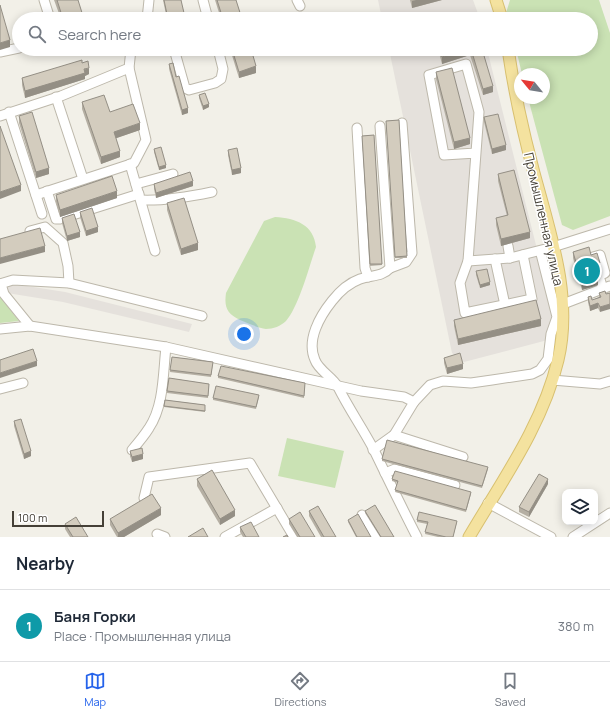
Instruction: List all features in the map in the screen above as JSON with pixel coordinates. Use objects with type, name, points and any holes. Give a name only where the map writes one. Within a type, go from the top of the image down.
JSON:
[{"type":"main road","points":[[496,0],[500,12]]},
{"type":"main road","name":"Промышленная улица","points":[[468,537],[527,436],[545,399],[558,360],[563,332],[563,304],[553,247],[519,116],[509,56]]},
{"type":"street","points":[[44,0],[48,12]]},
{"type":"street","points":[[148,12],[149,0]]},
{"type":"street","points":[[203,0],[206,12]]},
{"type":"street","points":[[0,52],[12,49]]},
{"type":"street","points":[[36,195],[134,163],[146,140],[129,68],[130,56]]},
{"type":"street","points":[[176,56],[185,88],[189,90],[215,83],[221,79],[223,69],[220,56]]},
{"type":"street","points":[[476,152],[444,155],[429,76],[466,64],[479,112],[468,261],[460,283],[465,313],[532,299],[523,255]]},
{"type":"street","points":[[0,116],[56,97],[129,68]]},
{"type":"street","points":[[56,97],[83,179]]},
{"type":"street","points":[[9,112],[42,214]]},
{"type":"street","points":[[402,123],[412,253],[406,262],[390,268],[385,274],[368,277],[348,285],[332,300],[321,317],[312,340],[315,360],[337,385],[373,450],[417,537]]},
{"type":"street","points":[[380,126],[390,268]]},
{"type":"street","points":[[357,128],[365,268],[368,277]]},
{"type":"street","points":[[130,164],[155,251]]},
{"type":"street","points":[[136,184],[173,174]]},
{"type":"street","points":[[47,191],[56,219],[140,197],[155,201],[212,192]]},
{"type":"street","points":[[23,234],[45,227],[62,243],[68,266],[69,283]]},
{"type":"street","points":[[468,261],[510,258],[553,247],[610,229]]},
{"type":"street","points":[[508,246],[510,258]]},
{"type":"street","points":[[373,450],[394,436],[414,402],[430,385],[444,381],[471,383],[532,374],[540,370],[548,359],[551,334],[556,317],[541,254]]},
{"type":"street","points":[[563,304],[606,288],[599,276],[605,273],[600,255],[593,257]]},
{"type":"street","points":[[495,259],[505,304]]},
{"type":"street","points":[[30,326],[4,294],[1,284],[13,280],[69,283],[202,316]]},
{"type":"street","points":[[0,329],[30,326],[166,347],[361,391],[404,397],[414,402]]},
{"type":"street","points":[[132,450],[150,428],[155,416],[159,400],[166,347]]},
{"type":"street","points":[[552,380],[600,384],[610,381]]},
{"type":"street","points":[[0,389],[23,383]]},
{"type":"street","points":[[394,436],[463,457]]},
{"type":"street","points":[[144,498],[149,476],[250,463],[294,537]]},
{"type":"street","points":[[385,473],[395,469],[455,485]]},
{"type":"street","points":[[488,503],[551,537]]},
{"type":"street","points":[[225,537],[277,508]]},
{"type":"street","points":[[573,537],[610,514]]},
{"type":"street","points":[[362,515],[376,537]]},
{"type":"shaded area","points":[[378,0],[473,0],[477,12],[381,12]]},
{"type":"shaded area","points":[[390,56],[489,56],[559,337],[464,362],[452,353]]},
{"type":"shaded area","points":[[8,283],[65,292],[192,324],[189,332],[63,302],[7,293]]},
{"type":"green space","points":[[510,0],[599,0],[610,33],[610,216],[573,230],[562,225],[530,104],[550,104],[550,68],[521,68],[518,56],[598,56],[598,12],[506,12]]},
{"type":"green space","points":[[275,217],[290,219],[303,224],[312,233],[315,239],[316,247],[307,275],[291,314],[282,324],[274,328],[266,329],[256,327],[229,313],[225,298],[226,293],[264,221]]},
{"type":"green space","points":[[0,291],[1,298],[19,321],[0,323]]},
{"type":"green space","points":[[287,438],[344,451],[335,488],[278,476]]},
{"type":"building","points":[[57,0],[78,0],[82,12],[61,12]]},
{"type":"building","points":[[164,0],[181,0],[184,12],[167,12]]},
{"type":"building","points":[[217,0],[236,0],[240,12],[221,12]]},
{"type":"building","points":[[0,5],[10,40],[0,43]]},
{"type":"building","points":[[234,56],[253,56],[256,66],[239,72]]},
{"type":"building","points":[[473,56],[484,56],[493,86],[483,89]]},
{"type":"building","points":[[82,60],[82,63],[88,61],[89,68],[84,69],[85,73],[25,91],[22,78]]},
{"type":"building","points":[[173,63],[176,77],[179,76],[188,108],[182,110],[169,64]]},
{"type":"building","points":[[452,68],[470,138],[454,142],[436,72]]},
{"type":"building","points":[[205,93],[209,104],[203,106],[199,95]]},
{"type":"building","points":[[104,95],[110,112],[133,104],[140,123],[114,132],[120,151],[101,157],[82,102]]},
{"type":"building","points":[[32,112],[49,168],[36,172],[19,116]]},
{"type":"building","points":[[498,114],[506,145],[492,149],[484,117]]},
{"type":"building","points":[[399,120],[407,256],[395,257],[386,121]]},
{"type":"building","points":[[0,126],[21,185],[0,192]]},
{"type":"building","points":[[374,135],[382,264],[370,264],[362,136]]},
{"type":"building","points":[[161,147],[166,165],[159,167],[154,149]]},
{"type":"building","points":[[237,148],[241,168],[232,170],[228,150]]},
{"type":"building","points":[[514,170],[530,232],[501,239],[496,218],[508,215],[498,174]]},
{"type":"building","points":[[190,172],[193,181],[156,193],[154,184]]},
{"type":"building","points":[[112,176],[117,191],[60,210],[56,195]]},
{"type":"building","points":[[184,198],[198,243],[181,249],[167,203]]},
{"type":"building","points":[[92,208],[98,227],[86,231],[80,212]]},
{"type":"building","points":[[74,214],[80,232],[67,236],[62,218]]},
{"type":"building","points":[[40,228],[45,246],[0,258],[0,239]]},
{"type":"building","points":[[589,247],[591,255],[597,253],[600,263],[594,265],[598,279],[582,283],[573,252]]},
{"type":"building","points":[[487,269],[490,282],[480,285],[476,271]]},
{"type":"building","points":[[605,291],[606,294],[610,293],[610,304],[600,307],[598,303],[590,306],[588,297],[591,296],[592,300],[601,297],[599,293]]},
{"type":"building","points":[[536,300],[541,319],[458,339],[454,320]]},
{"type":"building","points":[[33,349],[37,361],[0,373],[0,360]]},
{"type":"building","points":[[460,353],[463,364],[447,368],[444,358]]},
{"type":"building","points":[[172,357],[213,362],[211,375],[170,370]]},
{"type":"building","points":[[221,366],[305,383],[304,396],[218,376]]},
{"type":"building","points":[[169,378],[209,384],[208,396],[167,391]]},
{"type":"building","points":[[216,386],[259,395],[256,407],[213,398]]},
{"type":"building","points":[[165,400],[205,405],[205,411],[164,406]]},
{"type":"building","points":[[21,419],[31,451],[24,454],[14,421]]},
{"type":"building","points":[[387,440],[488,467],[482,486],[382,459]]},
{"type":"building","points":[[142,448],[143,454],[132,457],[130,451]]},
{"type":"building","points":[[212,470],[235,510],[220,519],[197,479]]},
{"type":"building","points":[[395,471],[471,492],[466,510],[395,490],[398,481],[392,479]]},
{"type":"building","points":[[539,474],[548,479],[529,512],[519,507]]},
{"type":"building","points":[[152,494],[161,508],[118,533],[110,519]]},
{"type":"building","points":[[375,505],[394,537],[381,537],[365,511]]},
{"type":"building","points":[[318,506],[336,537],[324,537],[309,511]]},
{"type":"building","points":[[300,512],[315,537],[300,537],[289,519]]},
{"type":"building","points":[[419,512],[457,521],[453,537],[446,537],[425,532],[428,522],[417,520]]},
{"type":"building","points":[[358,514],[371,537],[357,537],[348,520]]},
{"type":"building","points":[[76,517],[88,537],[73,537],[65,524]]},
{"type":"building","points":[[251,522],[259,537],[246,537],[240,527]]},
{"type":"building","points":[[203,528],[208,537],[188,537]]},
{"type":"place","name":"Баня Горки","points":[[587,271]]}]
